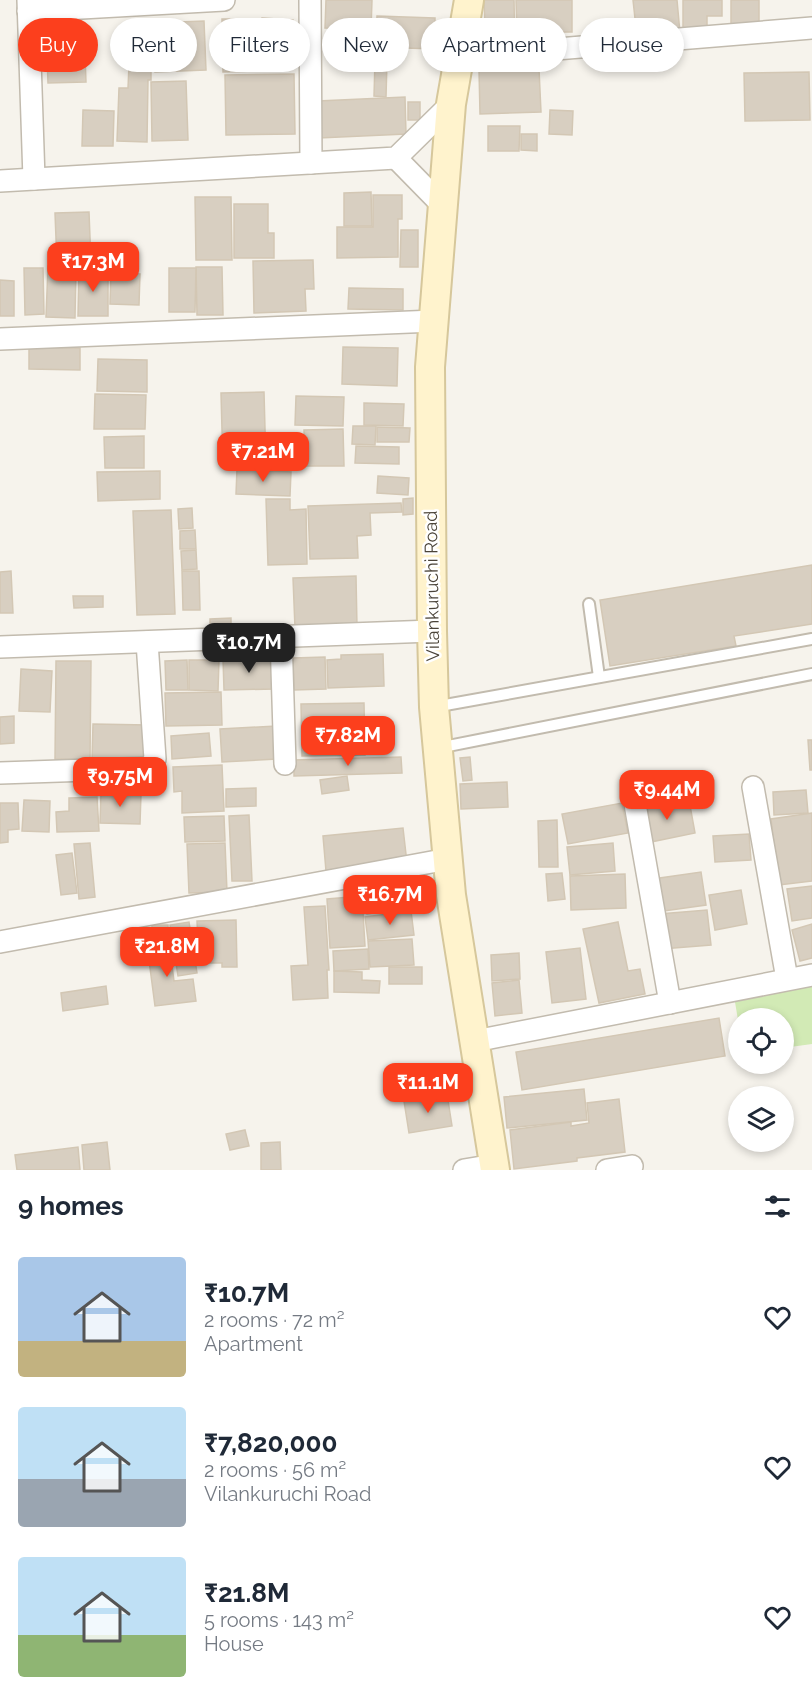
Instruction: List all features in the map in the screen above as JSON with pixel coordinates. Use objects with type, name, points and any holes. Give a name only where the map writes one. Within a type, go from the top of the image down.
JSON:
[{"type":"main road","name":"Vilankuruchi Road","points":[[466,18],[469,0]]},
{"type":"main road","name":"Vilankuruchi Road","points":[[456,72],[451,104],[430,367],[434,707],[451,895],[494,1168]]},
{"type":"street","points":[[34,179],[28,5],[224,0]]},
{"type":"street","points":[[310,0],[311,163]]},
{"type":"street","points":[[567,48],[812,28]]},
{"type":"street","points":[[0,181],[396,158],[451,104]]},
{"type":"street","points":[[396,158],[443,206]]},
{"type":"street","points":[[0,339],[434,321]]},
{"type":"street","points":[[0,647],[432,631]]},
{"type":"street","points":[[281,637],[285,764]]},
{"type":"street","points":[[0,773],[148,768],[155,759],[147,642]]},
{"type":"street","points":[[753,788],[788,979]]},
{"type":"street","points":[[635,804],[670,1002]]},
{"type":"street","points":[[0,942],[448,860]]},
{"type":"street","points":[[475,1041],[812,975]]},
{"type":"street","points":[[607,1170],[632,1166]]},
{"type":"street","points":[[464,1170],[494,1168]]},
{"type":"lane","points":[[589,604],[600,677]]},
{"type":"lane","points":[[434,707],[812,639]]},
{"type":"lane","points":[[438,748],[812,674]]},
{"type":"green space","points":[[812,986],[812,1044],[794,1046],[794,1008],[736,1008],[735,1002]]},
{"type":"building","points":[[326,0],[372,0],[371,18],[325,18]]},
{"type":"building","points":[[484,0],[514,0],[514,18],[485,18]]},
{"type":"building","points":[[516,0],[572,0],[572,32],[567,32],[567,18],[517,18]]},
{"type":"building","points":[[633,0],[677,0],[679,18],[635,18]]},
{"type":"building","points":[[683,0],[722,0],[722,16],[707,16],[707,29],[684,29]]},
{"type":"building","points":[[731,0],[759,0],[759,27],[731,28]]},
{"type":"building","points":[[377,16],[435,18],[421,18],[421,49],[409,48],[409,18],[377,18]]},
{"type":"building","points":[[197,21],[204,21],[206,70],[197,70]]},
{"type":"building","points":[[48,72],[86,72],[86,82],[48,83]]},
{"type":"building","points":[[129,72],[151,72],[151,80],[148,80],[147,142],[117,141],[119,88],[128,88]]},
{"type":"building","points":[[375,72],[387,72],[386,97],[374,96]]},
{"type":"building","points":[[479,72],[539,72],[541,112],[480,114]]},
{"type":"building","points":[[809,72],[810,120],[745,121],[744,73]]},
{"type":"building","points":[[294,74],[295,134],[226,135],[225,75]]},
{"type":"building","points":[[186,81],[188,140],[152,141],[151,82]]},
{"type":"building","points":[[405,97],[406,134],[319,138],[318,101]]},
{"type":"building","points":[[408,102],[420,102],[420,120],[408,120]]},
{"type":"building","points":[[83,110],[114,111],[113,146],[82,146]]},
{"type":"building","points":[[550,110],[573,111],[572,135],[549,134]]},
{"type":"building","points":[[488,126],[520,126],[519,151],[488,151]]},
{"type":"building","points":[[521,134],[537,134],[537,151],[521,150]]},
{"type":"building","points":[[371,192],[372,226],[344,226],[344,193]]},
{"type":"building","points":[[373,195],[402,195],[402,219],[398,219],[398,257],[337,258],[337,227],[373,227]]},
{"type":"building","points":[[195,197],[231,197],[232,260],[196,260]]},
{"type":"building","points":[[234,204],[268,204],[268,233],[274,233],[274,258],[234,258]]},
{"type":"building","points":[[89,212],[91,263],[57,264],[55,213]]},
{"type":"building","points":[[401,230],[418,230],[418,267],[400,267]]},
{"type":"building","points":[[313,260],[314,289],[305,289],[306,311],[254,313],[253,261]]},
{"type":"building","points":[[48,266],[76,267],[75,318],[46,317]]},
{"type":"building","points":[[196,267],[222,267],[223,315],[197,315]]},
{"type":"building","points":[[24,268],[43,268],[44,314],[25,315]]},
{"type":"building","points":[[169,268],[196,268],[195,312],[169,312]]},
{"type":"building","points":[[79,269],[108,270],[108,316],[78,316]]},
{"type":"building","points":[[111,273],[140,274],[139,305],[110,304]]},
{"type":"building","points":[[0,280],[14,281],[14,316],[0,316]]},
{"type":"building","points":[[349,288],[403,289],[403,310],[348,309]]},
{"type":"building","points":[[29,347],[80,348],[80,370],[29,369]]},
{"type":"building","points":[[343,347],[398,348],[397,386],[342,384]]},
{"type":"building","points":[[98,359],[147,360],[147,392],[97,391]]},
{"type":"building","points":[[264,392],[266,466],[223,467],[221,393]]},
{"type":"building","points":[[95,394],[146,395],[145,429],[94,429]]},
{"type":"building","points":[[296,396],[344,397],[343,426],[295,425]]},
{"type":"building","points":[[364,403],[404,404],[403,426],[364,425]]},
{"type":"building","points":[[353,426],[376,426],[375,445],[352,444]]},
{"type":"building","points":[[377,427],[410,428],[409,442],[377,442]]},
{"type":"building","points":[[343,429],[344,466],[305,466],[304,430]]},
{"type":"building","points":[[144,436],[144,468],[105,468],[104,437]]},
{"type":"building","points":[[356,446],[399,447],[399,464],[355,463]]},
{"type":"building","points":[[237,469],[291,472],[290,496],[236,494]]},
{"type":"building","points":[[160,471],[160,499],[98,501],[97,472]]},
{"type":"building","points":[[378,476],[409,478],[408,495],[377,493]]},
{"type":"building","points":[[413,498],[413,514],[403,515],[403,499]]},
{"type":"building","points":[[266,499],[290,499],[290,510],[306,509],[307,564],[268,565]]},
{"type":"building","points":[[401,503],[402,512],[370,513],[371,535],[357,536],[358,558],[310,559],[308,506]]},
{"type":"building","points":[[192,508],[193,528],[179,529],[178,509]]},
{"type":"building","points":[[171,510],[175,614],[137,615],[133,511]]},
{"type":"building","points":[[195,530],[196,549],[180,549],[180,531]]},
{"type":"building","points":[[196,550],[197,569],[182,570],[181,551]]},
{"type":"building","points":[[812,565],[812,624],[734,636],[736,646],[610,666],[600,600]]},
{"type":"building","points":[[11,571],[13,613],[0,613],[0,572]]},
{"type":"building","points":[[182,571],[199,571],[200,610],[183,610]]},
{"type":"building","points":[[356,576],[357,627],[295,628],[293,578]]},
{"type":"building","points":[[73,596],[103,596],[103,607],[74,608]]},
{"type":"building","points":[[231,618],[231,628],[210,629],[210,619]]},
{"type":"building","points":[[383,654],[384,686],[328,688],[327,660],[341,659],[341,655]]},
{"type":"building","points":[[273,657],[274,689],[224,690],[223,659]]},
{"type":"building","points":[[325,657],[326,689],[294,690],[293,658]]},
{"type":"building","points":[[187,660],[188,690],[166,690],[165,661]]},
{"type":"building","points":[[189,660],[219,660],[218,691],[189,690]]},
{"type":"building","points":[[56,661],[91,661],[90,760],[55,759]]},
{"type":"building","points":[[21,669],[52,671],[50,712],[19,711]]},
{"type":"building","points":[[221,692],[222,725],[166,726],[165,693]]},
{"type":"building","points":[[364,703],[365,755],[302,756],[301,704]]},
{"type":"building","points":[[14,716],[14,743],[0,744],[0,717]]},
{"type":"building","points":[[93,724],[148,725],[148,762],[92,760]]},
{"type":"building","points":[[276,726],[277,759],[222,762],[220,729]]},
{"type":"building","points":[[209,733],[211,756],[172,759],[171,736]]},
{"type":"building","points":[[808,740],[812,740],[812,770],[810,770]]},
{"type":"building","points":[[401,757],[402,773],[294,776],[294,760]]},
{"type":"building","points":[[470,757],[472,780],[463,781],[460,758]]},
{"type":"building","points":[[222,765],[224,811],[182,813],[182,791],[174,792],[173,767]]},
{"type":"building","points":[[673,772],[677,799],[640,805],[636,777]]},
{"type":"building","points":[[347,776],[349,790],[322,794],[320,780]]},
{"type":"building","points":[[507,782],[508,807],[461,809],[460,784]]},
{"type":"building","points":[[256,788],[256,806],[226,807],[226,789]]},
{"type":"building","points":[[806,790],[808,813],[774,815],[773,792]]},
{"type":"building","points":[[101,793],[141,794],[140,824],[100,823]]},
{"type":"building","points":[[97,797],[99,831],[57,832],[56,812],[69,811],[69,798]]},
{"type":"building","points":[[24,800],[50,801],[49,832],[22,831]]},
{"type":"building","points":[[689,800],[695,833],[646,843],[640,809]]},
{"type":"building","points":[[0,803],[18,803],[19,829],[8,830],[8,842],[0,843]]},
{"type":"building","points":[[622,803],[628,833],[568,844],[562,814]]},
{"type":"building","points":[[812,813],[812,881],[779,885],[771,819]]},
{"type":"building","points":[[249,815],[252,881],[232,881],[229,816]]},
{"type":"building","points":[[224,816],[225,841],[185,842],[184,817]]},
{"type":"building","points":[[557,820],[558,867],[539,867],[538,821]]},
{"type":"building","points":[[403,828],[407,863],[326,871],[323,836]]},
{"type":"building","points":[[749,834],[751,860],[715,862],[713,836]]},
{"type":"building","points":[[90,843],[95,897],[79,899],[74,844]]},
{"type":"building","points":[[225,843],[227,892],[189,893],[187,844]]},
{"type":"building","points":[[613,843],[615,871],[570,875],[567,847]]},
{"type":"building","points":[[72,853],[77,893],[61,895],[56,855]]},
{"type":"building","points":[[701,872],[706,905],[657,912],[653,879]]},
{"type":"building","points":[[562,873],[565,899],[548,901],[546,874]]},
{"type":"building","points":[[625,874],[626,908],[571,910],[570,876]]},
{"type":"building","points":[[812,886],[812,918],[792,921],[787,889]]},
{"type":"building","points":[[741,890],[747,924],[715,930],[709,895]]},
{"type":"building","points":[[399,893],[402,909],[367,914],[364,898]]},
{"type":"building","points":[[362,896],[365,946],[330,948],[327,899]]},
{"type":"building","points":[[325,906],[329,970],[327,970],[328,998],[293,1000],[291,966],[308,965],[304,907]]},
{"type":"building","points":[[707,910],[711,945],[662,949],[659,914]]},
{"type":"building","points":[[411,911],[414,935],[368,940],[365,917]]},
{"type":"building","points":[[236,920],[237,967],[222,967],[222,963],[199,963],[197,921]]},
{"type":"building","points":[[189,922],[197,973],[178,976],[170,925]]},
{"type":"building","points":[[618,922],[628,971],[640,969],[645,994],[599,1003],[583,929]]},
{"type":"building","points":[[812,924],[812,958],[800,961],[792,930]]},
{"type":"building","points":[[152,925],[168,925],[168,940],[152,940]]},
{"type":"building","points":[[412,939],[414,965],[370,967],[368,941]]},
{"type":"building","points":[[169,943],[174,981],[193,979],[196,1001],[155,1006],[147,945]]},
{"type":"building","points":[[580,948],[586,999],[552,1003],[546,952]]},
{"type":"building","points":[[368,949],[369,969],[334,971],[333,951]]},
{"type":"building","points":[[519,953],[520,979],[492,981],[491,955]]},
{"type":"building","points":[[389,967],[422,967],[422,984],[389,984]]},
{"type":"building","points":[[334,971],[362,972],[362,980],[380,981],[379,993],[334,992]]},
{"type":"building","points":[[519,980],[522,1013],[495,1016],[492,983]]},
{"type":"building","points":[[106,986],[108,1004],[63,1011],[61,993]]},
{"type":"building","points":[[719,1018],[725,1056],[522,1090],[516,1052]]},
{"type":"building","points":[[584,1089],[587,1120],[507,1128],[504,1097]]},
{"type":"building","points":[[447,1094],[452,1126],[409,1133],[404,1101]]},
{"type":"building","points":[[619,1099],[625,1152],[514,1169],[510,1130],[571,1122],[571,1126],[589,1123],[587,1103]]},
{"type":"building","points":[[245,1130],[249,1146],[230,1150],[226,1134]]},
{"type":"building","points":[[107,1142],[110,1170],[84,1170],[82,1145]]},
{"type":"building","points":[[280,1142],[281,1170],[261,1170],[261,1143]]},
{"type":"building","points":[[78,1147],[80,1170],[17,1170],[15,1155]]}]
